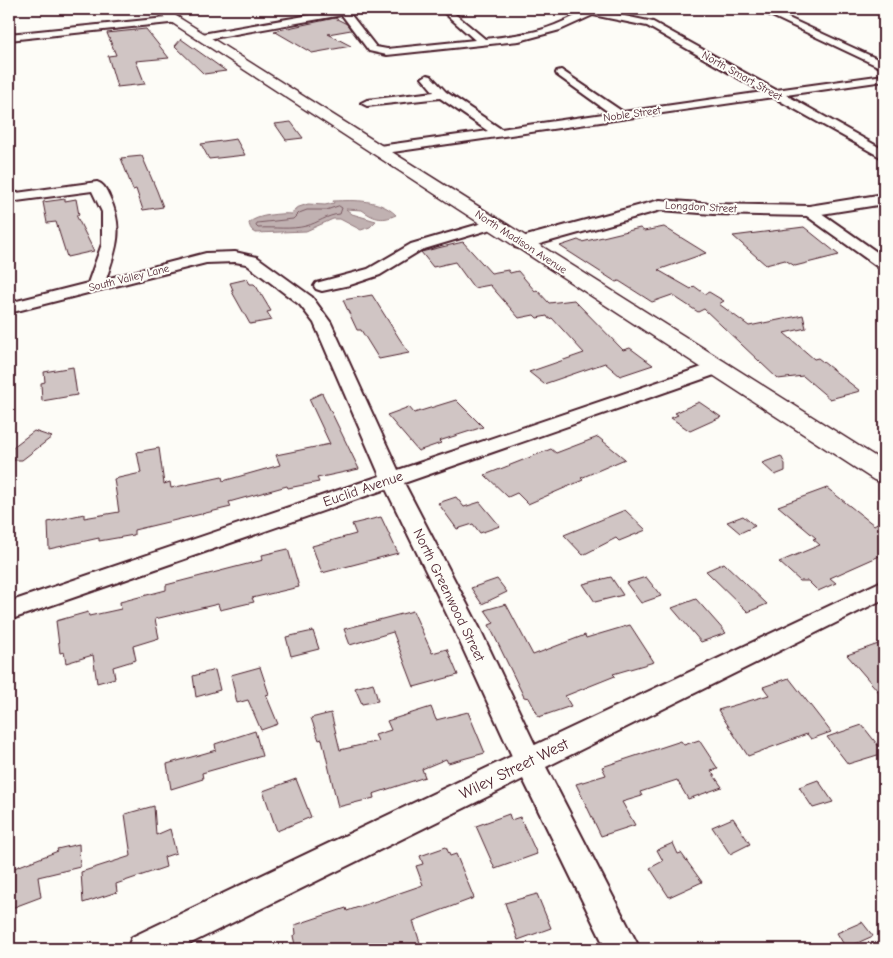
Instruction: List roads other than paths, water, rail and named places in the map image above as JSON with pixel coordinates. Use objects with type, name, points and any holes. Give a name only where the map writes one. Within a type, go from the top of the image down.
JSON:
[{"type":"main road","name":"North Madison Avenue","points":[[169,12],[202,37],[884,474]]},
{"type":"street","points":[[444,9],[482,41]]},
{"type":"street","points":[[762,9],[884,66]]},
{"type":"street","points":[[202,37],[344,12],[373,49],[387,52],[538,34],[596,10]]},
{"type":"street","name":"North Smart Street","points":[[596,10],[650,24],[884,155]]},
{"type":"street","points":[[9,38],[169,12]]},
{"type":"street","points":[[561,73],[620,116]]},
{"type":"street","points":[[427,78],[442,94],[499,133]]},
{"type":"street","name":"Noble Street","points":[[379,150],[884,78]]},
{"type":"street","points":[[367,103],[442,94]]},
{"type":"street","points":[[9,198],[97,186],[109,212],[110,244],[95,286]]},
{"type":"street","name":"Longdon Street","points":[[522,243],[660,205],[713,209],[810,211],[884,198]]},
{"type":"street","points":[[810,211],[884,264]]},
{"type":"street","points":[[322,286],[374,272],[416,248],[493,224]]},
{"type":"street","name":"South Valley Lane","points":[[9,308],[206,258],[234,257],[251,260]]},
{"type":"street","name":"North Greenwood Street","points":[[251,260],[306,301],[322,323],[392,480],[529,762],[623,949]]},
{"type":"street","name":"Euclid Avenue","points":[[9,611],[717,368]]},
{"type":"street","name":"Wiley Street West","points":[[144,949],[884,589]]},
{"type":"water","points":[[333,201],[375,203],[396,215],[382,219],[362,210],[346,209],[352,214],[376,221],[370,227],[361,230],[340,219],[333,219],[306,231],[256,233],[252,230],[249,223],[263,216],[292,214],[296,208],[308,204],[325,205],[334,203]]}]
